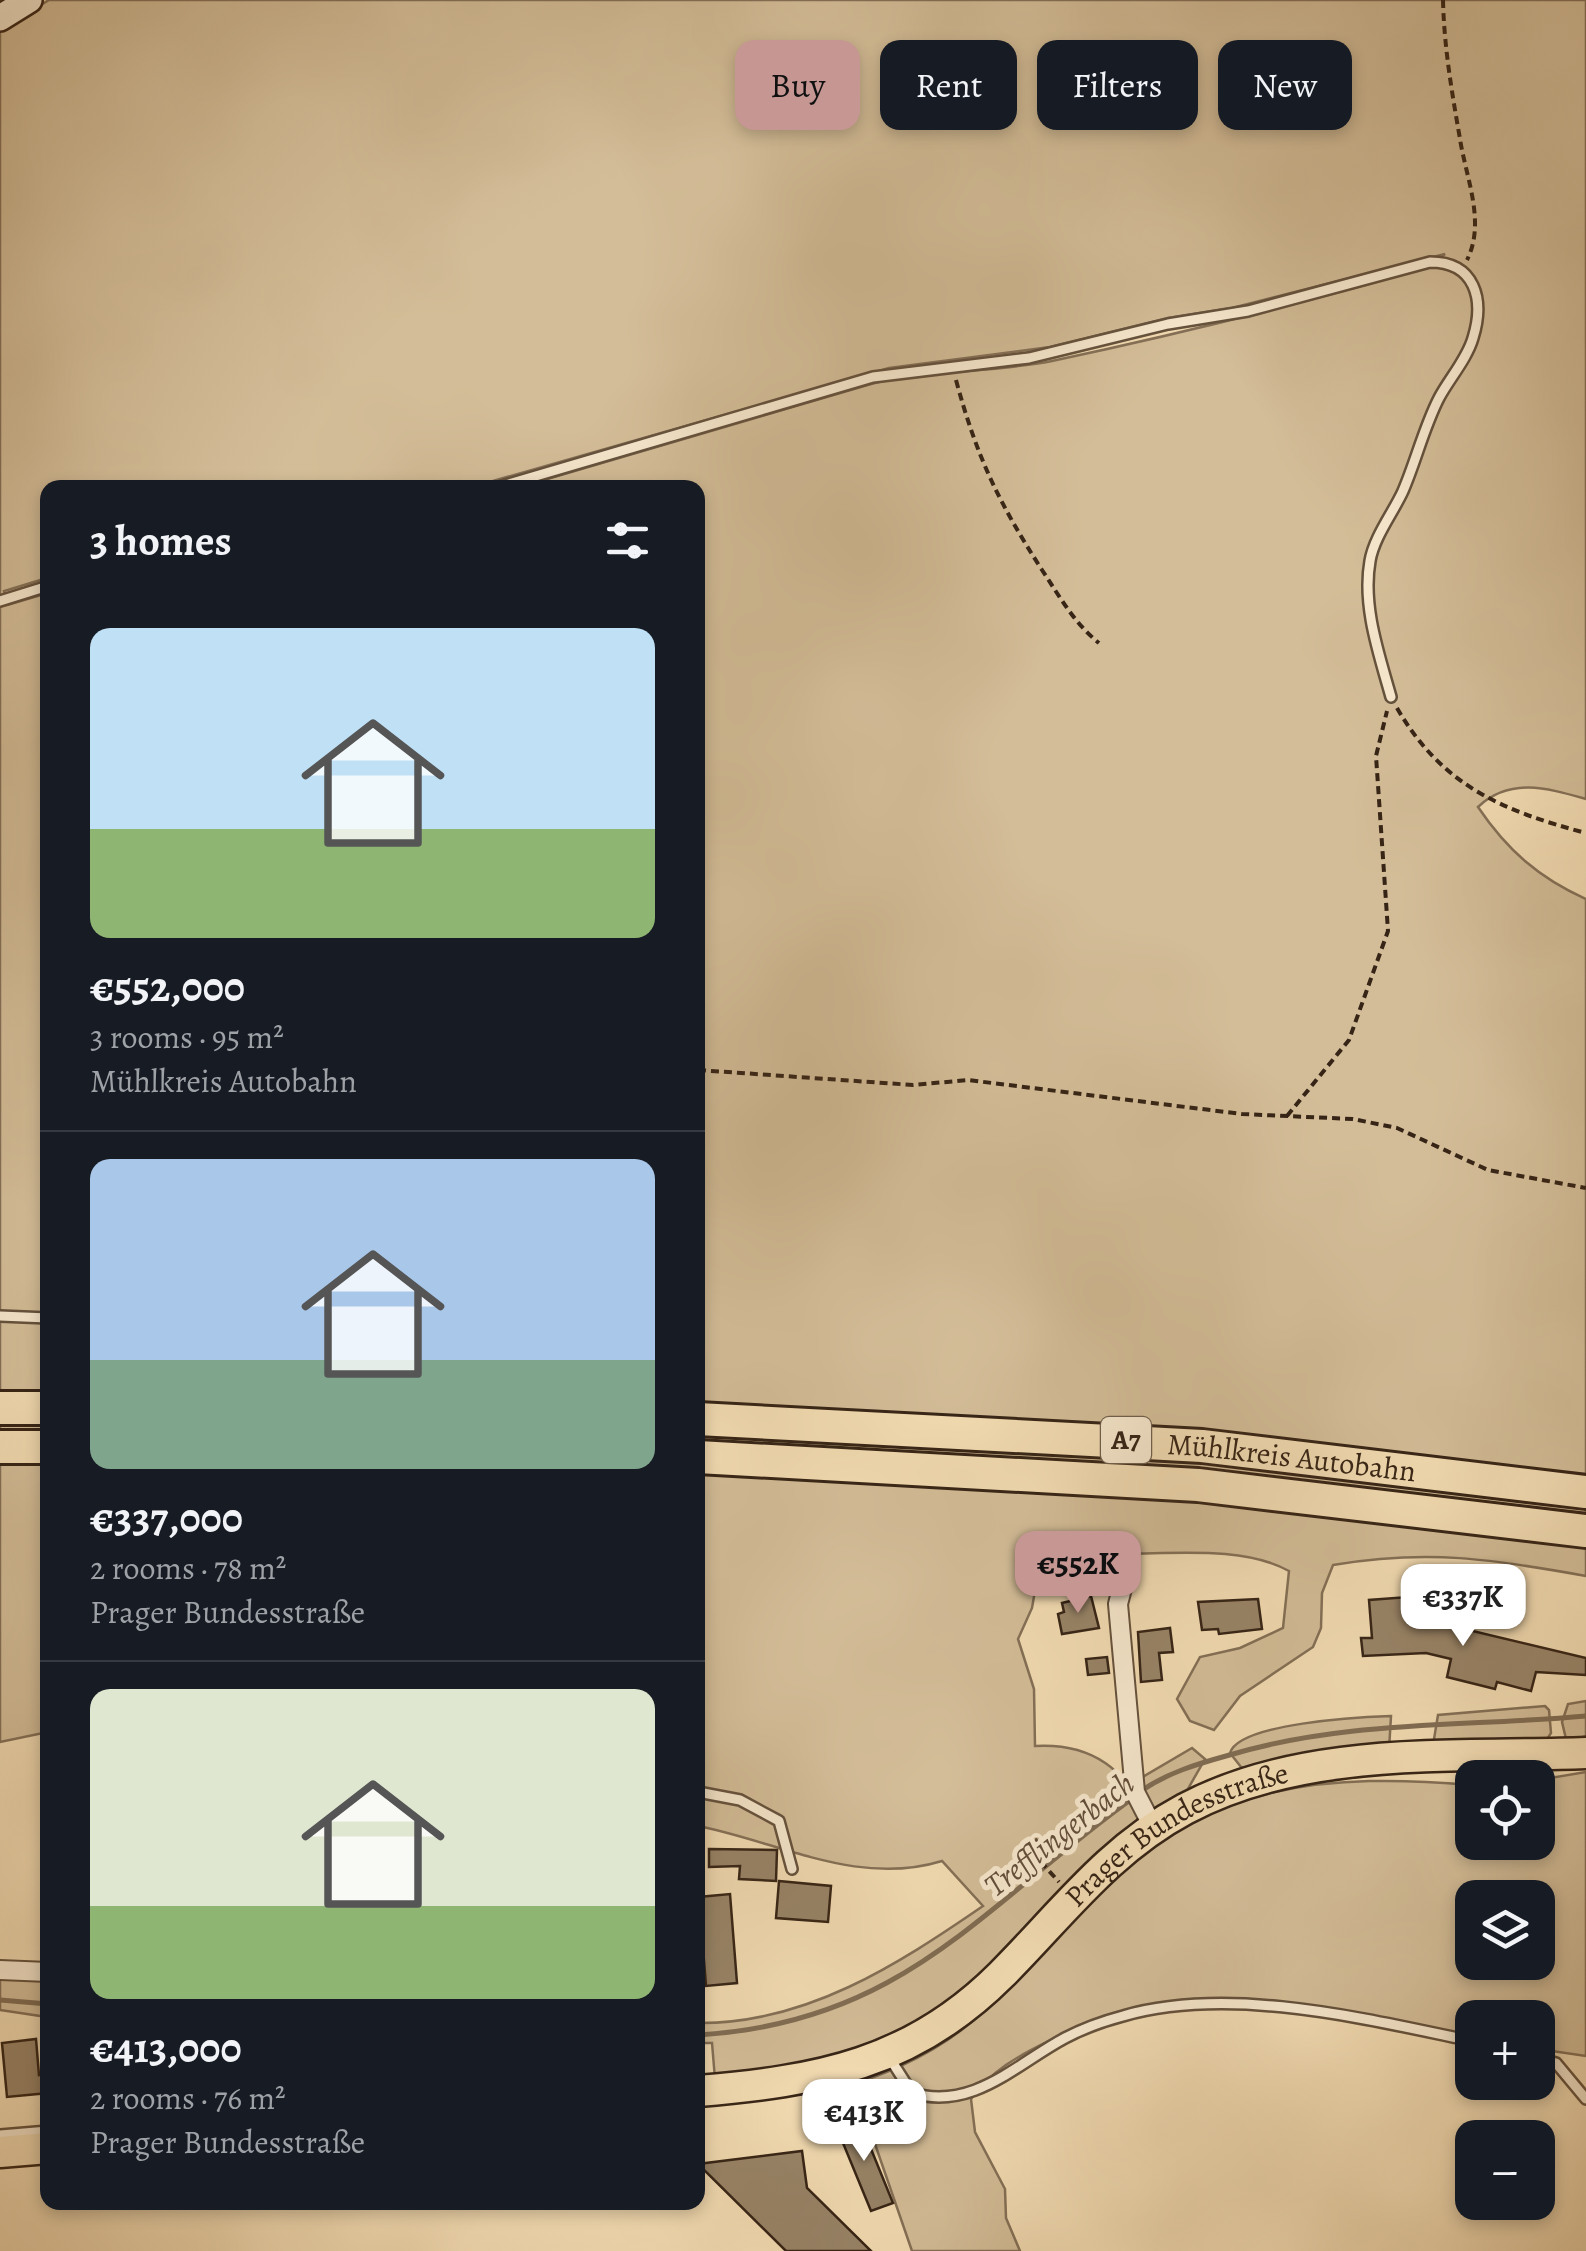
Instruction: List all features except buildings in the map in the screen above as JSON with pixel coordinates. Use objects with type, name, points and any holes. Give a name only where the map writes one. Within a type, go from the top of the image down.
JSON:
[{"type":"highway","points":[[0,1408],[40,1408]]},
{"type":"highway","name":"Mühlkreis Autobahn","points":[[705,1419],[1202,1446],[1586,1492]]},
{"type":"highway","points":[[0,1447],[40,1447]]},
{"type":"highway","name":"Mühlkreis Autobahn","points":[[705,1457],[1198,1485],[1586,1531]]},
{"type":"main road","name":"Prager Bundesstraße","points":[[705,2090],[834,2073],[888,2054],[948,2020],[976,1998],[1082,1884],[1149,1820],[1227,1789],[1297,1769],[1586,1753]]},
{"type":"main road","points":[[0,2152],[40,2149]]},
{"type":"street","points":[[0,18],[29,0]]},
{"type":"street","points":[[1125,1577],[1118,1604],[1135,1792],[1149,1820]]},
{"type":"street","points":[[0,1970],[40,1972]]},
{"type":"lane","points":[[522,480],[873,377],[1030,358],[1168,324],[1248,311],[1430,262],[1452,262],[1463,269],[1478,310],[1473,342],[1437,401],[1401,496],[1370,557],[1372,624],[1391,697]]},
{"type":"lane","points":[[0,600],[40,588]]},
{"type":"lane","points":[[0,1316],[40,1318]]},
{"type":"lane","points":[[705,1793],[740,1800],[779,1821],[792,1869]]},
{"type":"lane","points":[[888,2054],[912,2093],[939,2097],[974,2091],[1006,2078],[1066,2038],[1123,2016],[1170,2007],[1300,2010],[1455,2038]]},
{"type":"lane","points":[[1555,2064],[1586,2099]]},
{"type":"lane","points":[[0,2136],[40,2132]]},
{"type":"path","points":[[1443,0],[1450,75],[1475,210],[1474,248],[1463,269]]},
{"type":"path","points":[[953,366],[980,462],[1001,505],[1079,626],[1099,643]]},
{"type":"path","points":[[1391,697],[1418,743],[1477,794],[1536,819],[1586,832]]},
{"type":"path","points":[[1286,1116],[1350,1040],[1388,930],[1376,756],[1391,697]]},
{"type":"path","points":[[705,1070],[913,1085],[968,1080],[1286,1116],[1353,1119],[1397,1128],[1488,1170],[1586,1188]]},
{"type":"path","points":[[1032,1852],[1055,1878]]},
{"type":"shaded area","points":[[49,0],[1586,0],[1586,799],[1543,789],[1516,788],[1478,807],[1500,837],[1525,861],[1553,882],[1586,899],[1586,1576],[1460,1558],[1399,1558],[1333,1565],[1322,1593],[1321,1628],[1313,1647],[1240,1696],[1214,1730],[1190,1721],[1177,1699],[1200,1657],[1240,1648],[1283,1628],[1289,1571],[1268,1562],[1220,1554],[1090,1553],[1043,1545],[1032,1608],[1018,1639],[1034,1689],[1035,1746],[1073,1749],[1105,1763],[1128,1788],[1138,1825],[984,1977],[927,2021],[824,2062],[715,2079],[712,2043],[705,2043],[705,2023],[776,2013],[849,1987],[983,1906],[942,1861],[910,1868],[849,1866],[705,1828],[705,480],[544,480],[871,384],[1029,365],[1147,340],[1429,267],[1445,254],[1232,308],[1168,318],[1050,347],[889,368],[497,480],[40,480],[40,580],[4,591],[7,605],[40,595],[40,1734],[0,1742],[0,30]]},
{"type":"shaded area","points":[[1586,1701],[1586,1736],[1567,1743],[1562,1722],[1568,1704]]},
{"type":"shaded area","points":[[1545,1706],[1549,1710],[1551,1733],[1544,1744],[1441,1747],[1434,1739],[1438,1715]]},
{"type":"shaded area","points":[[1391,1716],[1389,1750],[1253,1771],[1241,1767],[1230,1753],[1238,1743],[1277,1728]]},
{"type":"shaded area","points":[[1192,1748],[1205,1759],[1185,1794],[1154,1813],[1143,1794],[1141,1778]]},
{"type":"shaded area","points":[[1586,1772],[1586,2056],[1555,2051],[1555,2000],[1455,2000],[1455,2033],[1366,2015],[1258,2002],[1204,2001],[1152,2007],[1100,2020],[1016,2059],[987,2080],[971,2099],[975,2132],[1005,2189],[1006,2218],[1020,2251],[912,2251],[865,2115],[834,2091],[902,2066],[964,2028],[1103,1886],[1145,1851],[1187,1825],[1230,1805],[1275,1792],[1321,1784],[1455,1784],[1455,1860],[1555,1860],[1555,1777]]},
{"type":"shaded area","points":[[0,1978],[40,1980],[40,2016],[0,2010]]},
{"type":"waterway","name":"Trefflingerbach","points":[[1141,1791],[1204,1762],[1315,1736],[1586,1716]]},
{"type":"waterway","name":"Trefflingerbach","points":[[705,2034],[769,2026],[831,2008],[886,1983],[983,1918],[1133,1798]]},
{"type":"waterway","name":"Trefflingerbach","points":[[0,2000],[40,2003]]}]
